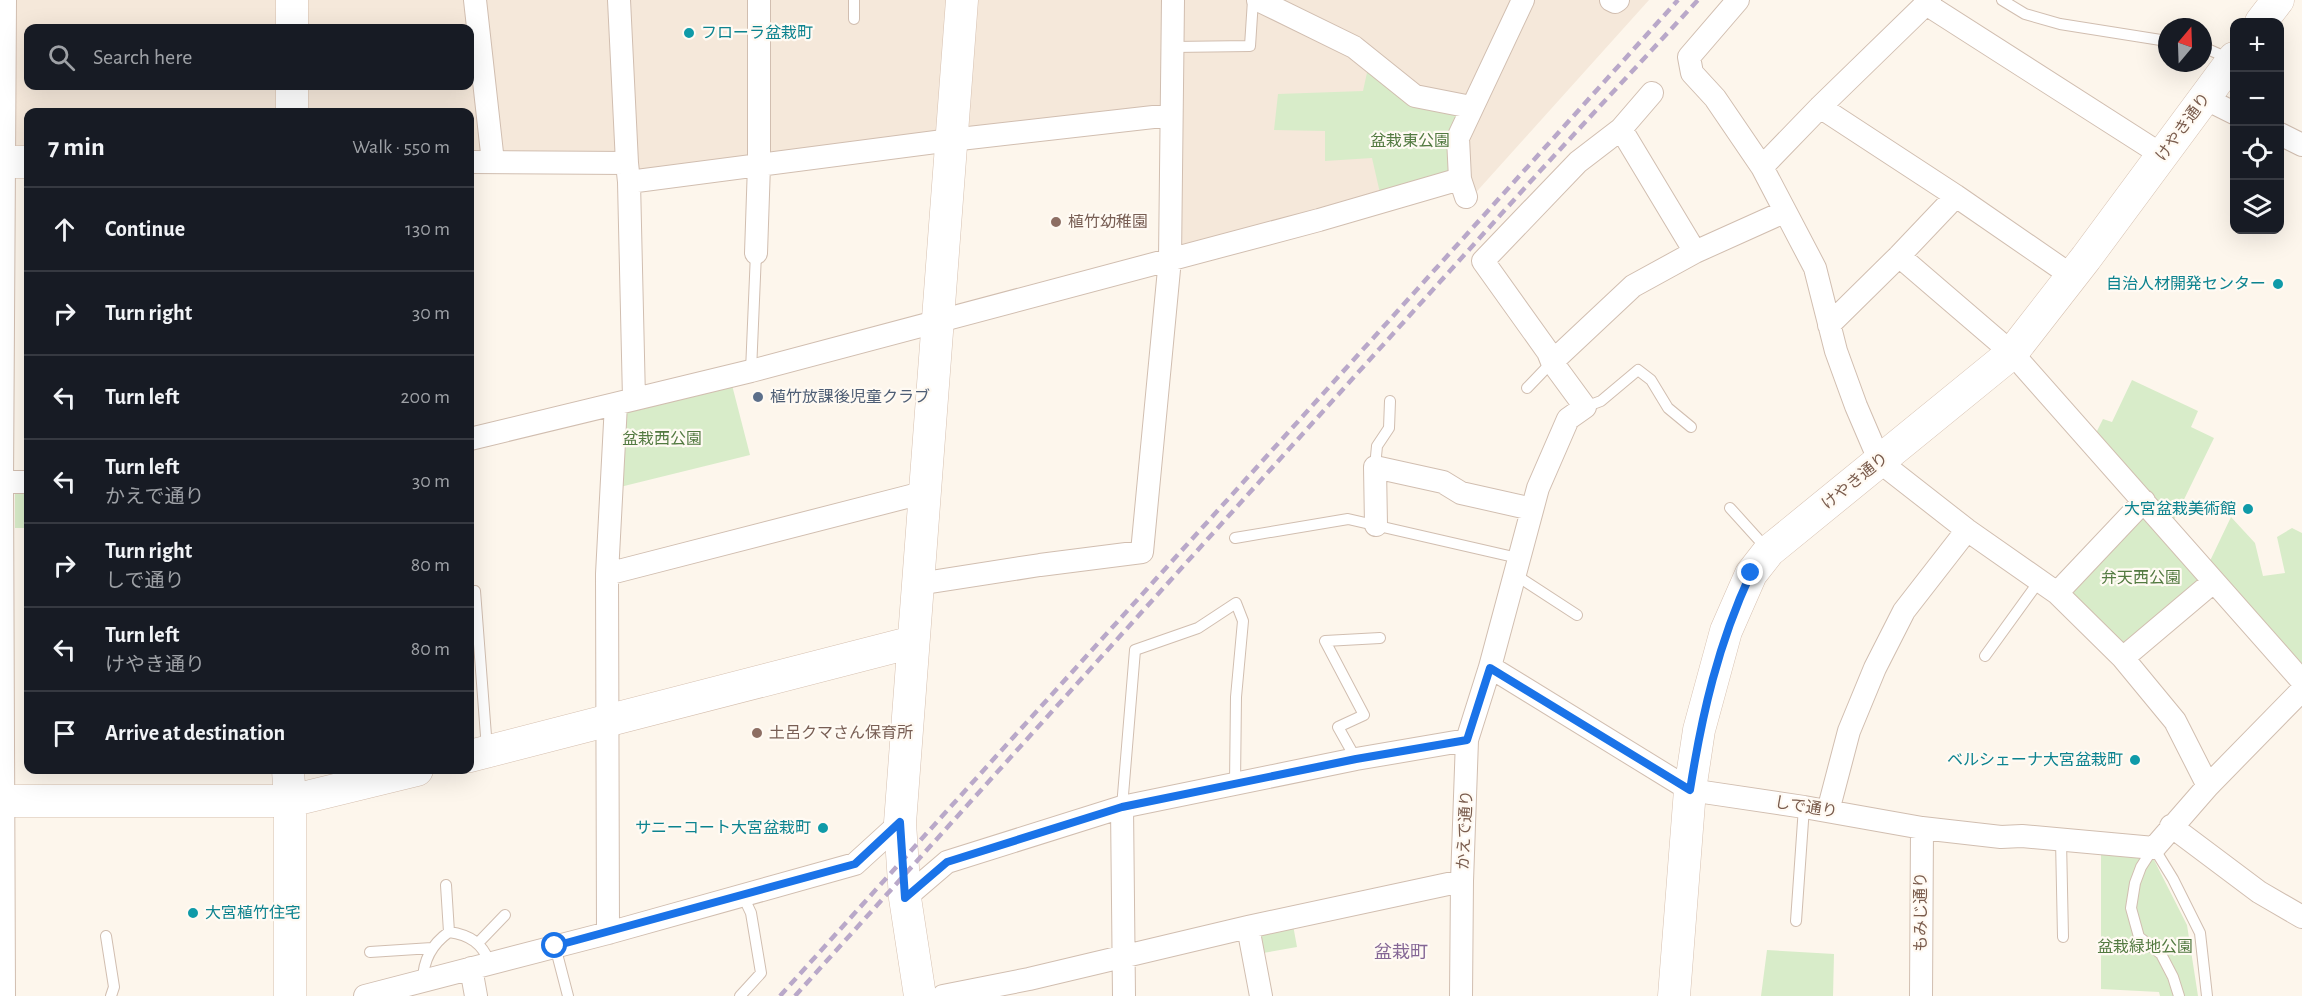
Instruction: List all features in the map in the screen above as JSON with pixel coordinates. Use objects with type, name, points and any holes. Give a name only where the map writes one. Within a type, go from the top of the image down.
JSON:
[{"type":"street","points":[[4,996],[1,801],[1,482],[11,162],[5,0]]},
{"type":"street","points":[[292,0],[292,24]]},
{"type":"street","points":[[475,0],[493,162]]},
{"type":"street","points":[[608,933],[607,574],[625,402],[628,173],[619,0]]},
{"type":"street","points":[[756,253],[759,165],[759,0]]},
{"type":"street","points":[[920,996],[905,898],[900,822],[962,0]]},
{"type":"street","points":[[918,584],[1142,552],[1170,259],[1173,0]]},
{"type":"street","points":[[1258,0],[1354,47],[1415,96],[1471,107]]},
{"type":"street","points":[[474,438],[751,371],[1319,220],[1463,188],[1458,138],[1523,0]]},
{"type":"street","points":[[1611,0],[1615,2],[1618,0]]},
{"type":"street","points":[[1738,0],[1689,57],[1692,73],[1715,98],[1762,167],[1815,268],[1836,351],[1880,462],[1967,530],[2049,586],[2123,658],[2175,721],[2208,786]]},
{"type":"street","points":[[2264,18],[2278,0]]},
{"type":"street","points":[[1762,167],[1928,2],[2163,155]]},
{"type":"street","name":"けやき通り","points":[[1679,996],[1690,790],[1699,730],[1726,631],[1751,573],[1769,551],[2012,352],[2072,276],[2230,63]]},
{"type":"street","points":[[292,90],[292,108]]},
{"type":"street","points":[[1585,406],[1483,261],[1578,162],[1621,129],[1652,93]]},
{"type":"street","points":[[2204,98],[2230,110]]},
{"type":"street","points":[[1820,107],[1956,196],[2072,276]]},
{"type":"street","points":[[474,162],[628,173],[759,165],[1171,115]]},
{"type":"street","points":[[1621,129],[1695,252]]},
{"type":"street","points":[[2284,136],[2302,145]]},
{"type":"street","points":[[1829,325],[1956,196]]},
{"type":"street","points":[[1552,362],[1633,286],[1695,252],[1784,212]]},
{"type":"street","points":[[1899,256],[2012,352],[2302,681]]},
{"type":"street","name":"かえで通り","points":[[1461,996],[1467,740],[1490,668],[1538,488],[1568,419],[1585,406]]},
{"type":"street","points":[[1376,525],[1375,467],[1443,482],[1461,493],[1532,509]]},
{"type":"street","points":[[1,482],[24,482]]},
{"type":"street","points":[[607,574],[926,492]]},
{"type":"street","points":[[2049,586],[2144,501]]},
{"type":"street","points":[[1828,811],[1850,731],[1875,668],[1904,611],[1967,530]]},
{"type":"street","points":[[2123,658],[2213,582]]},
{"type":"street","points":[[479,754],[913,642]]},
{"type":"street","name":"しで通り","points":[[1490,668],[1690,790],[1922,828],[2001,837],[2022,836],[2152,851]]},
{"type":"street","points":[[2152,851],[2208,786],[2302,690]]},
{"type":"street","points":[[905,898],[947,862],[1122,807],[1356,759],[1467,740]]},
{"type":"street","points":[[288,774],[290,996]]},
{"type":"street","points":[[1,801],[290,801],[401,774]]},
{"type":"street","points":[[1122,807],[1124,996]]},
{"type":"street","points":[[365,996],[608,933],[855,864],[900,822]]},
{"type":"street","points":[[2172,826],[2259,892],[2302,917]]},
{"type":"street","name":"もみじ通り","points":[[1921,996],[1922,828]]},
{"type":"street","points":[[943,996],[1028,987],[1123,956],[1462,882]]},
{"type":"street","points":[[1248,927],[1261,996]]},
{"type":"street","points":[[476,996],[480,966]]},
{"type":"lane","points":[[854,0],[854,19]]},
{"type":"lane","points":[[1173,47],[1250,46],[1253,0]]},
{"type":"lane","points":[[2002,0],[2025,14],[2060,24],[2158,40]]},
{"type":"lane","points":[[2212,51],[2230,58]]},
{"type":"lane","points":[[751,371],[756,253]]},
{"type":"lane","points":[[1527,388],[1552,362]]},
{"type":"lane","points":[[1585,406],[1601,401],[1638,370],[1651,380],[1668,408],[1691,427]]},
{"type":"lane","points":[[1375,467],[1377,446],[1389,428],[1390,401]]},
{"type":"lane","points":[[1730,508],[1769,551]]},
{"type":"lane","points":[[1235,538],[1348,519],[1376,525],[1516,566],[1577,615]]},
{"type":"lane","points":[[1984,656],[2049,586]]},
{"type":"lane","points":[[475,591],[479,754]]},
{"type":"lane","points":[[1122,807],[1135,650],[1198,628],[1236,603],[1243,621],[1236,697],[1235,784]]},
{"type":"lane","points":[[1356,759],[1338,727],[1364,715],[1325,641],[1380,638]]},
{"type":"lane","points":[[1796,921],[1804,807]]},
{"type":"lane","points":[[2061,840],[2063,937]]},
{"type":"lane","points":[[2179,996],[2173,977],[2161,954],[2139,937],[2131,908],[2134,883],[2152,851],[2173,879],[2200,933],[2207,996]]},
{"type":"lane","points":[[446,885],[449,932]]},
{"type":"lane","points":[[740,996],[761,974],[751,913],[742,894]]},
{"type":"lane","points":[[480,966],[479,942],[505,915]]},
{"type":"lane","points":[[423,981],[423,970],[432,948],[449,932],[479,942]]},
{"type":"lane","points":[[106,936],[114,987],[111,996]]},
{"type":"lane","points":[[555,946],[568,996]]},
{"type":"lane","points":[[370,952],[432,948]]},
{"type":"shaded area","points":[[0,0],[1649,0],[1470,199],[1463,180],[1168,258],[1166,114],[622,180],[620,162],[474,159],[474,108],[24,108],[24,150],[0,150]]},
{"type":"green space","name":"盆栽東公園","points":[[1368,68],[1460,115],[1457,168],[1380,193],[1372,158],[1325,161],[1325,131],[1274,130],[1278,94],[1363,91]]},
{"type":"green space","points":[[2132,380],[2198,411],[2191,427],[2214,438],[2173,522],[2095,435],[2103,419],[2112,422]]},
{"type":"green space","name":"盆栽西公園","points":[[732,385],[750,455],[620,487],[621,420],[628,409]]},
{"type":"green space","points":[[24,493],[24,528],[15,528],[15,494]]},
{"type":"green space","name":"弁天西公園","points":[[2139,515],[2148,517],[2202,583],[2120,646],[2069,593]]},
{"type":"green space","points":[[2231,517],[2255,543],[2263,576],[2285,573],[2277,537],[2292,528],[2302,533],[2302,668],[2209,563]]},
{"type":"green space","name":"盆栽緑地公園","points":[[2101,852],[2152,856],[2187,925],[2198,996],[2160,996],[2159,992],[2101,989]]},
{"type":"green space","points":[[1293,925],[1297,947],[1263,953],[1259,938],[1264,930]]},
{"type":"green space","points":[[1767,950],[1834,954],[1833,996],[1761,996]]},
{"type":"railway","points":[[780,996],[1678,0]]},
{"type":"railway","points":[[795,996],[1541,170],[1698,0]]},
{"type":"place","name":"フローラ盆栽町","points":[[689,33]]},
{"type":"place","name":"植竹幼稚園","points":[[1056,222]]},
{"type":"place","name":"自治人材開発センター","points":[[2278,284]]},
{"type":"place","name":"植竹放課後児童クラブ","points":[[758,397]]},
{"type":"place","name":"大宮盆栽美術館","points":[[2248,509]]},
{"type":"place","name":"土呂クマさん保育所","points":[[757,733]]},
{"type":"place","name":"ベルシェーナ大宮盆栽町","points":[[2135,760]]},
{"type":"place","name":"サニーコート大宮盆栽町","points":[[823,828]]},
{"type":"place","name":"大宮植竹住宅","points":[[193,913]]},
{"type":"district","name":"盆栽町","points":[[1401,953]]},
{"type":"route","points":[[555,946],[855,864],[900,822],[905,898],[947,862],[1122,807],[1356,759],[1467,740],[1490,668],[1690,790],[1699,730],[1715,668],[1726,631],[1751,573]]}]
